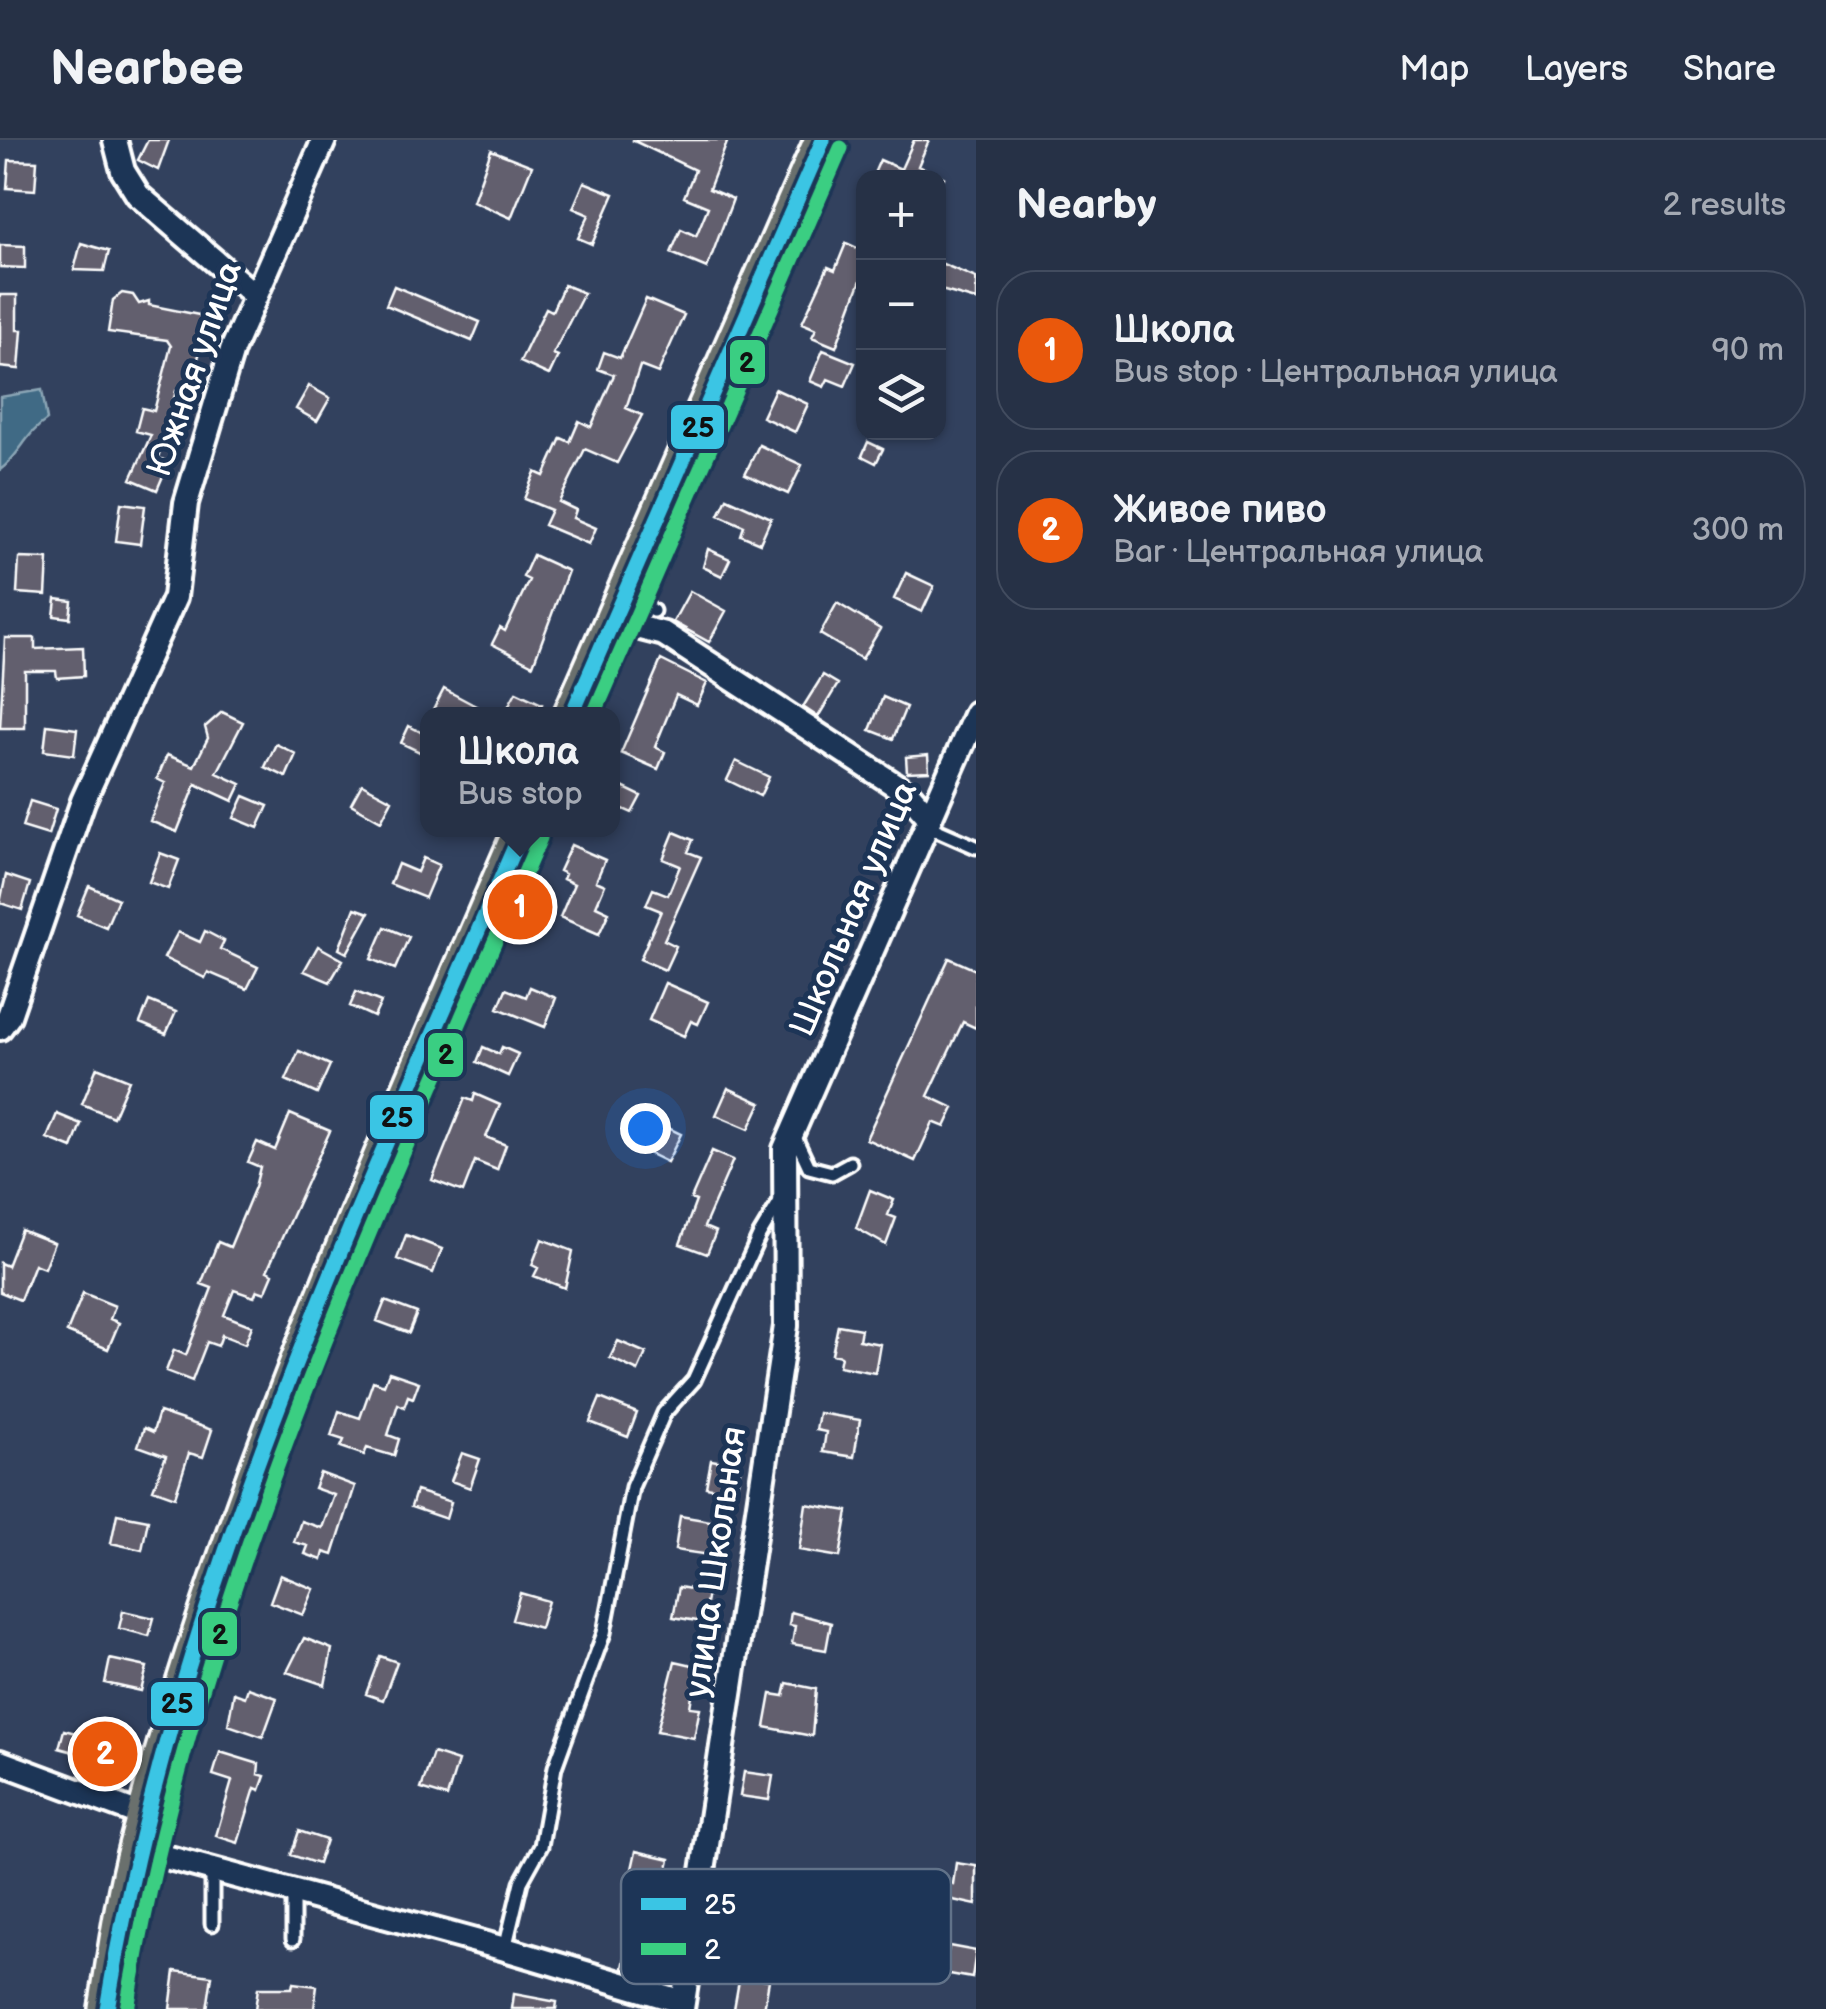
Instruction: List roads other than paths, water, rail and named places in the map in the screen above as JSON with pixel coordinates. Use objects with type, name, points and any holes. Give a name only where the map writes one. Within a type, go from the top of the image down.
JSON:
[{"type":"main road","points":[[576,707],[630,609],[823,140]]},
{"type":"main road","points":[[106,2009],[140,1833],[163,1748],[237,1536],[334,1276],[519,837]]},
{"type":"street","points":[[115,140],[122,170],[138,195],[253,294]]},
{"type":"street","name":"Южная улица","points":[[0,1028],[9,1016],[83,801],[176,597],[186,503],[253,294],[324,140]]},
{"type":"street","points":[[630,609],[909,794],[929,821]]},
{"type":"street","name":"Школьная улица","points":[[793,1131],[929,821],[969,745],[976,712]]},
{"type":"street","name":"улица Школьная","points":[[703,1869],[786,1326],[785,1148],[793,1131]]},
{"type":"street","points":[[0,1762],[212,1870],[505,1949],[682,2006]]},
{"type":"lane","points":[[929,821],[976,846]]},
{"type":"lane","points":[[793,1131],[808,1167],[832,1173],[850,1163]]},
{"type":"lane","points":[[505,1949],[522,1882],[541,1846],[555,1767],[604,1634],[632,1488],[664,1413],[694,1380],[759,1236],[788,1188]]},
{"type":"lane","points":[[212,1870],[212,1924]]},
{"type":"lane","points":[[293,1892],[293,1939]]},
{"type":"water","points":[[42,390],[47,420],[0,470],[0,397]]},
{"type":"place","name":"Школа","points":[[520,907]]},
{"type":"place","name":"Живое пиво","points":[[105,1754]]}]
